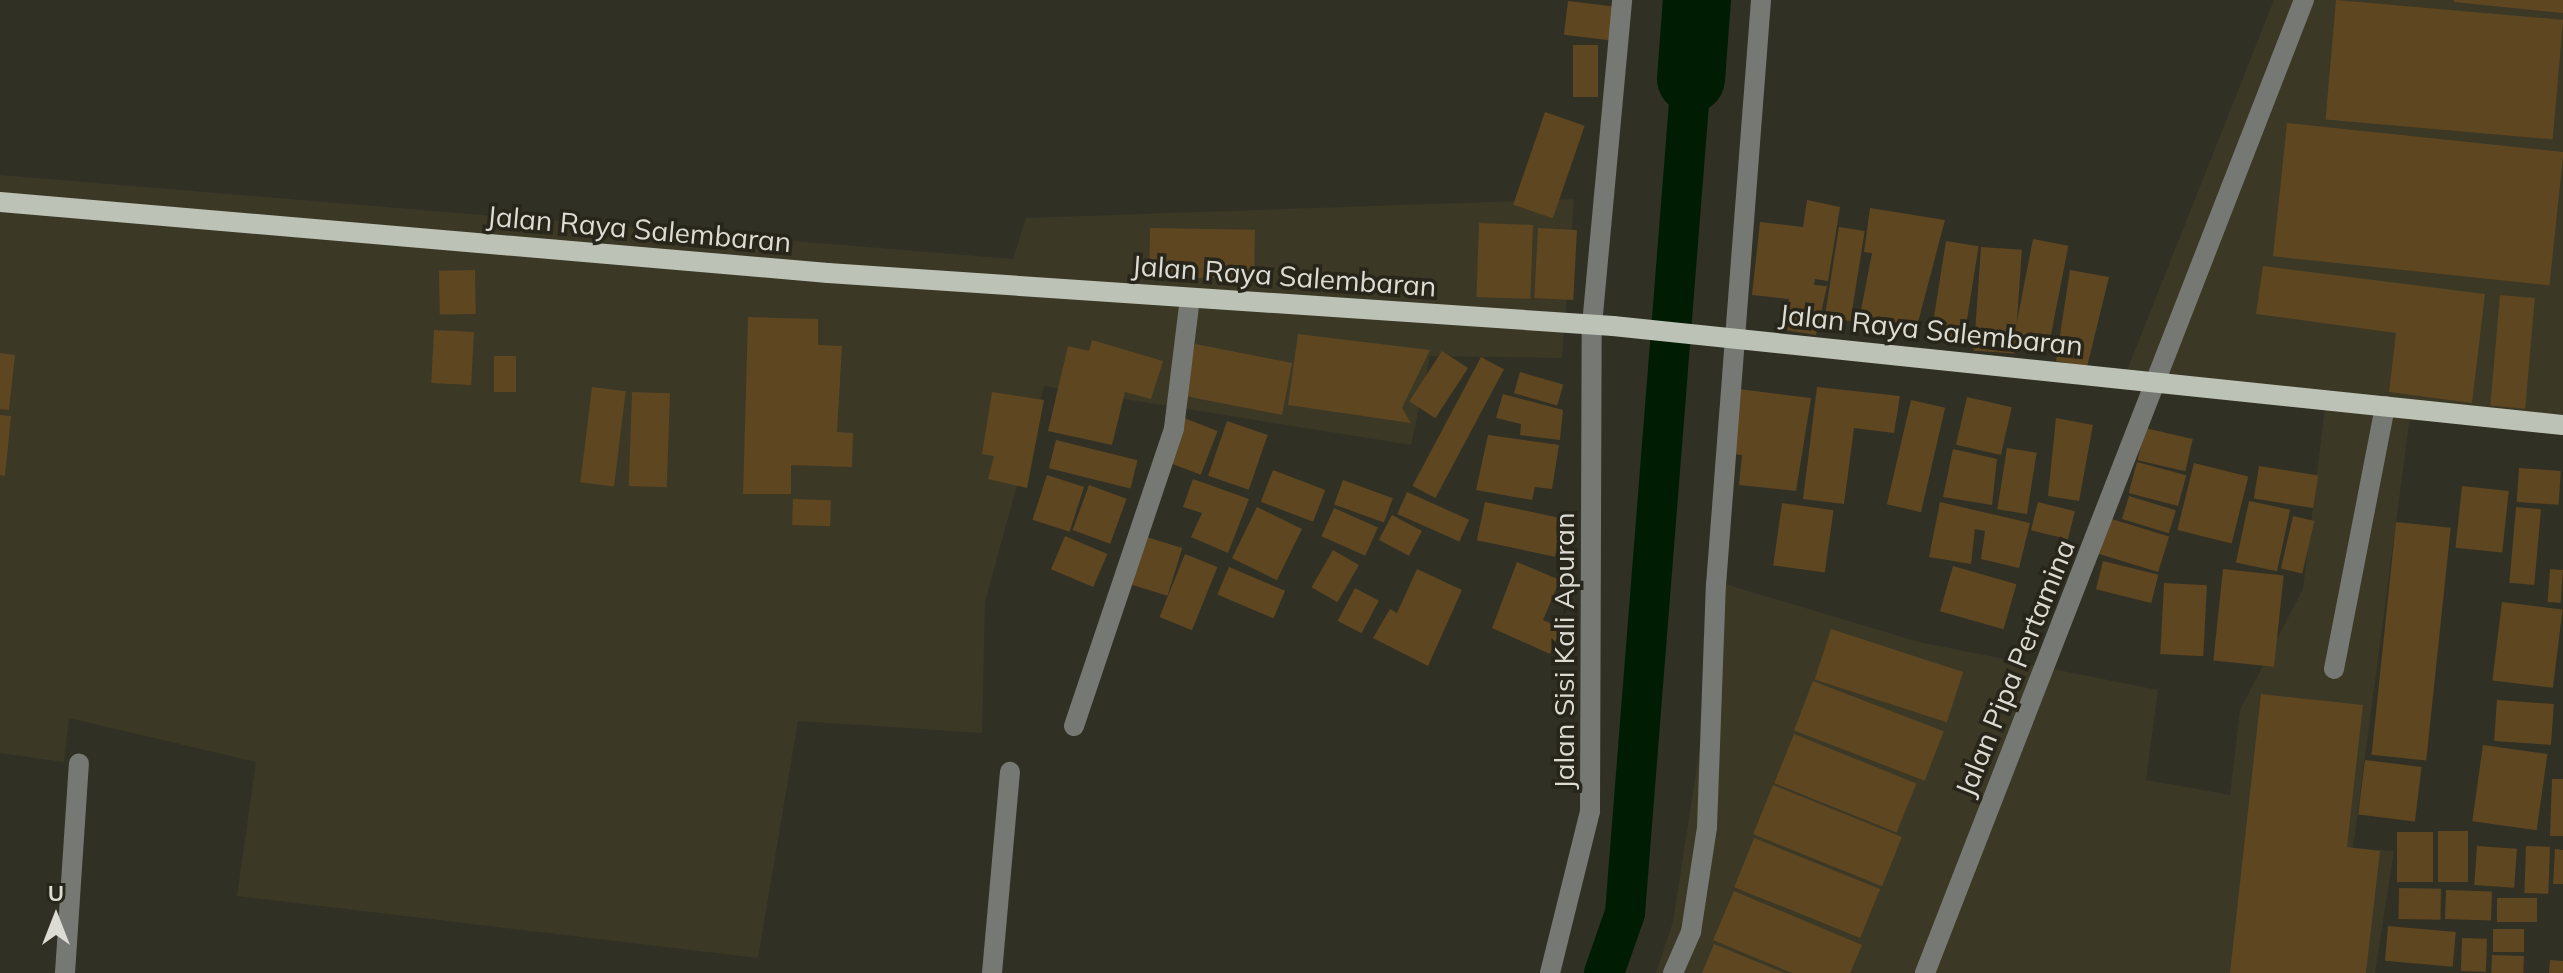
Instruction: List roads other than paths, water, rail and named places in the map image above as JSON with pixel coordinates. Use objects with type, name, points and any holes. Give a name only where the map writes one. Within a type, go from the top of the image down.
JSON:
[{"type":"main road","name":"Jalan Raya Salembaran","points":[[0,202],[1190,298],[1613,326],[2563,425]]},
{"type":"street","name":"Jalan Sisi Kali Apuran","points":[[1550,973],[1590,811],[1592,325],[1622,0]]},
{"type":"street","points":[[1673,973],[1691,932],[1707,827],[1716,585],[1739,337],[1761,0]]},
{"type":"street","name":"Jalan Pipa Pertamina","points":[[1925,973],[2158,383],[2304,0]]},
{"type":"street","points":[[1074,726],[1177,418],[1190,298]]},
{"type":"street","points":[[2334,669],[2385,406]]},
{"type":"street","points":[[65,973],[79,763]]},
{"type":"street","points":[[992,973],[1010,772]]},
{"type":"waterway","points":[[1691,79],[1697,0]]},
{"type":"waterway","points":[[1604,973],[1625,913],[1691,79]]}]
